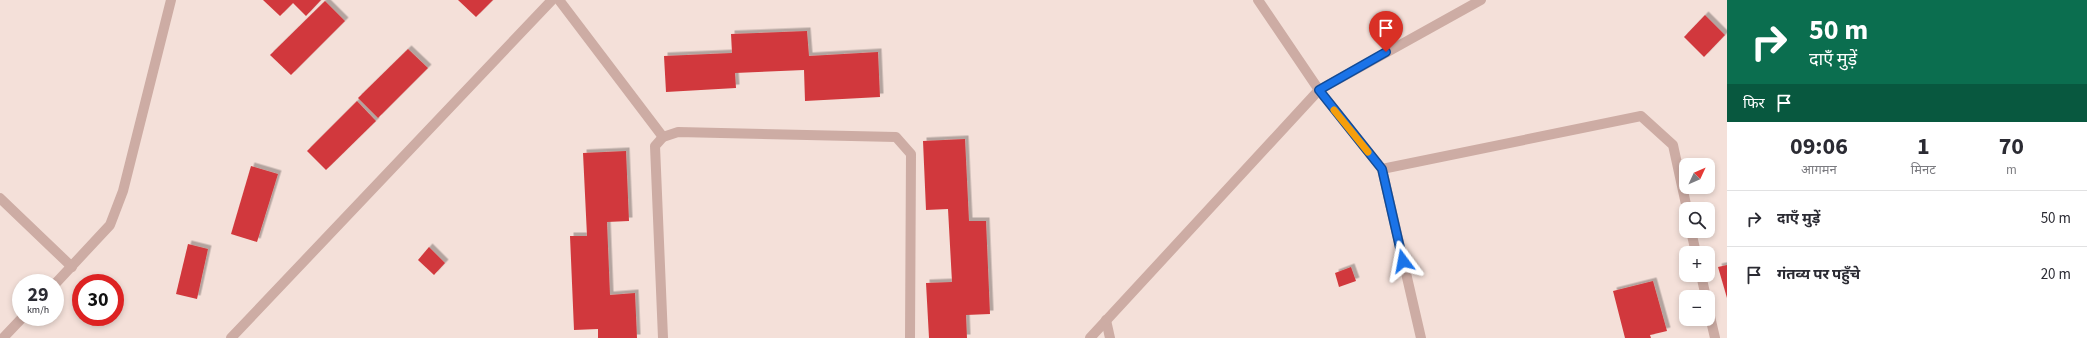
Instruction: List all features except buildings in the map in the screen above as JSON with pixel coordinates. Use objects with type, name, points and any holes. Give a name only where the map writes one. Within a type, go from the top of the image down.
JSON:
[{"type":"street","points":[[64,275],[110,224],[123,191],[171,0]]},
{"type":"street","points":[[230,338],[552,0]]},
{"type":"street","points":[[559,0],[663,137]]},
{"type":"street","points":[[1258,0],[1319,90],[1382,169],[1421,338]]},
{"type":"street","points":[[1090,338],[1319,90],[1481,0]]},
{"type":"street","points":[[1382,169],[1640,116],[1673,145],[1685,202]]},
{"type":"street","points":[[663,338],[654,146],[663,137],[678,132],[896,137],[911,154],[910,338]]},
{"type":"street","points":[[0,198],[72,267]]},
{"type":"street","points":[[1106,320],[1110,338]]},
{"type":"street","points":[[3,338],[14,326]]},
{"type":"street","points":[[1712,326],[1715,338]]},
{"type":"slow traffic","points":[[1334,110],[1368,152]]},
{"type":"route","points":[[1386,52],[1319,90],[1382,169],[1403,261]]}]
